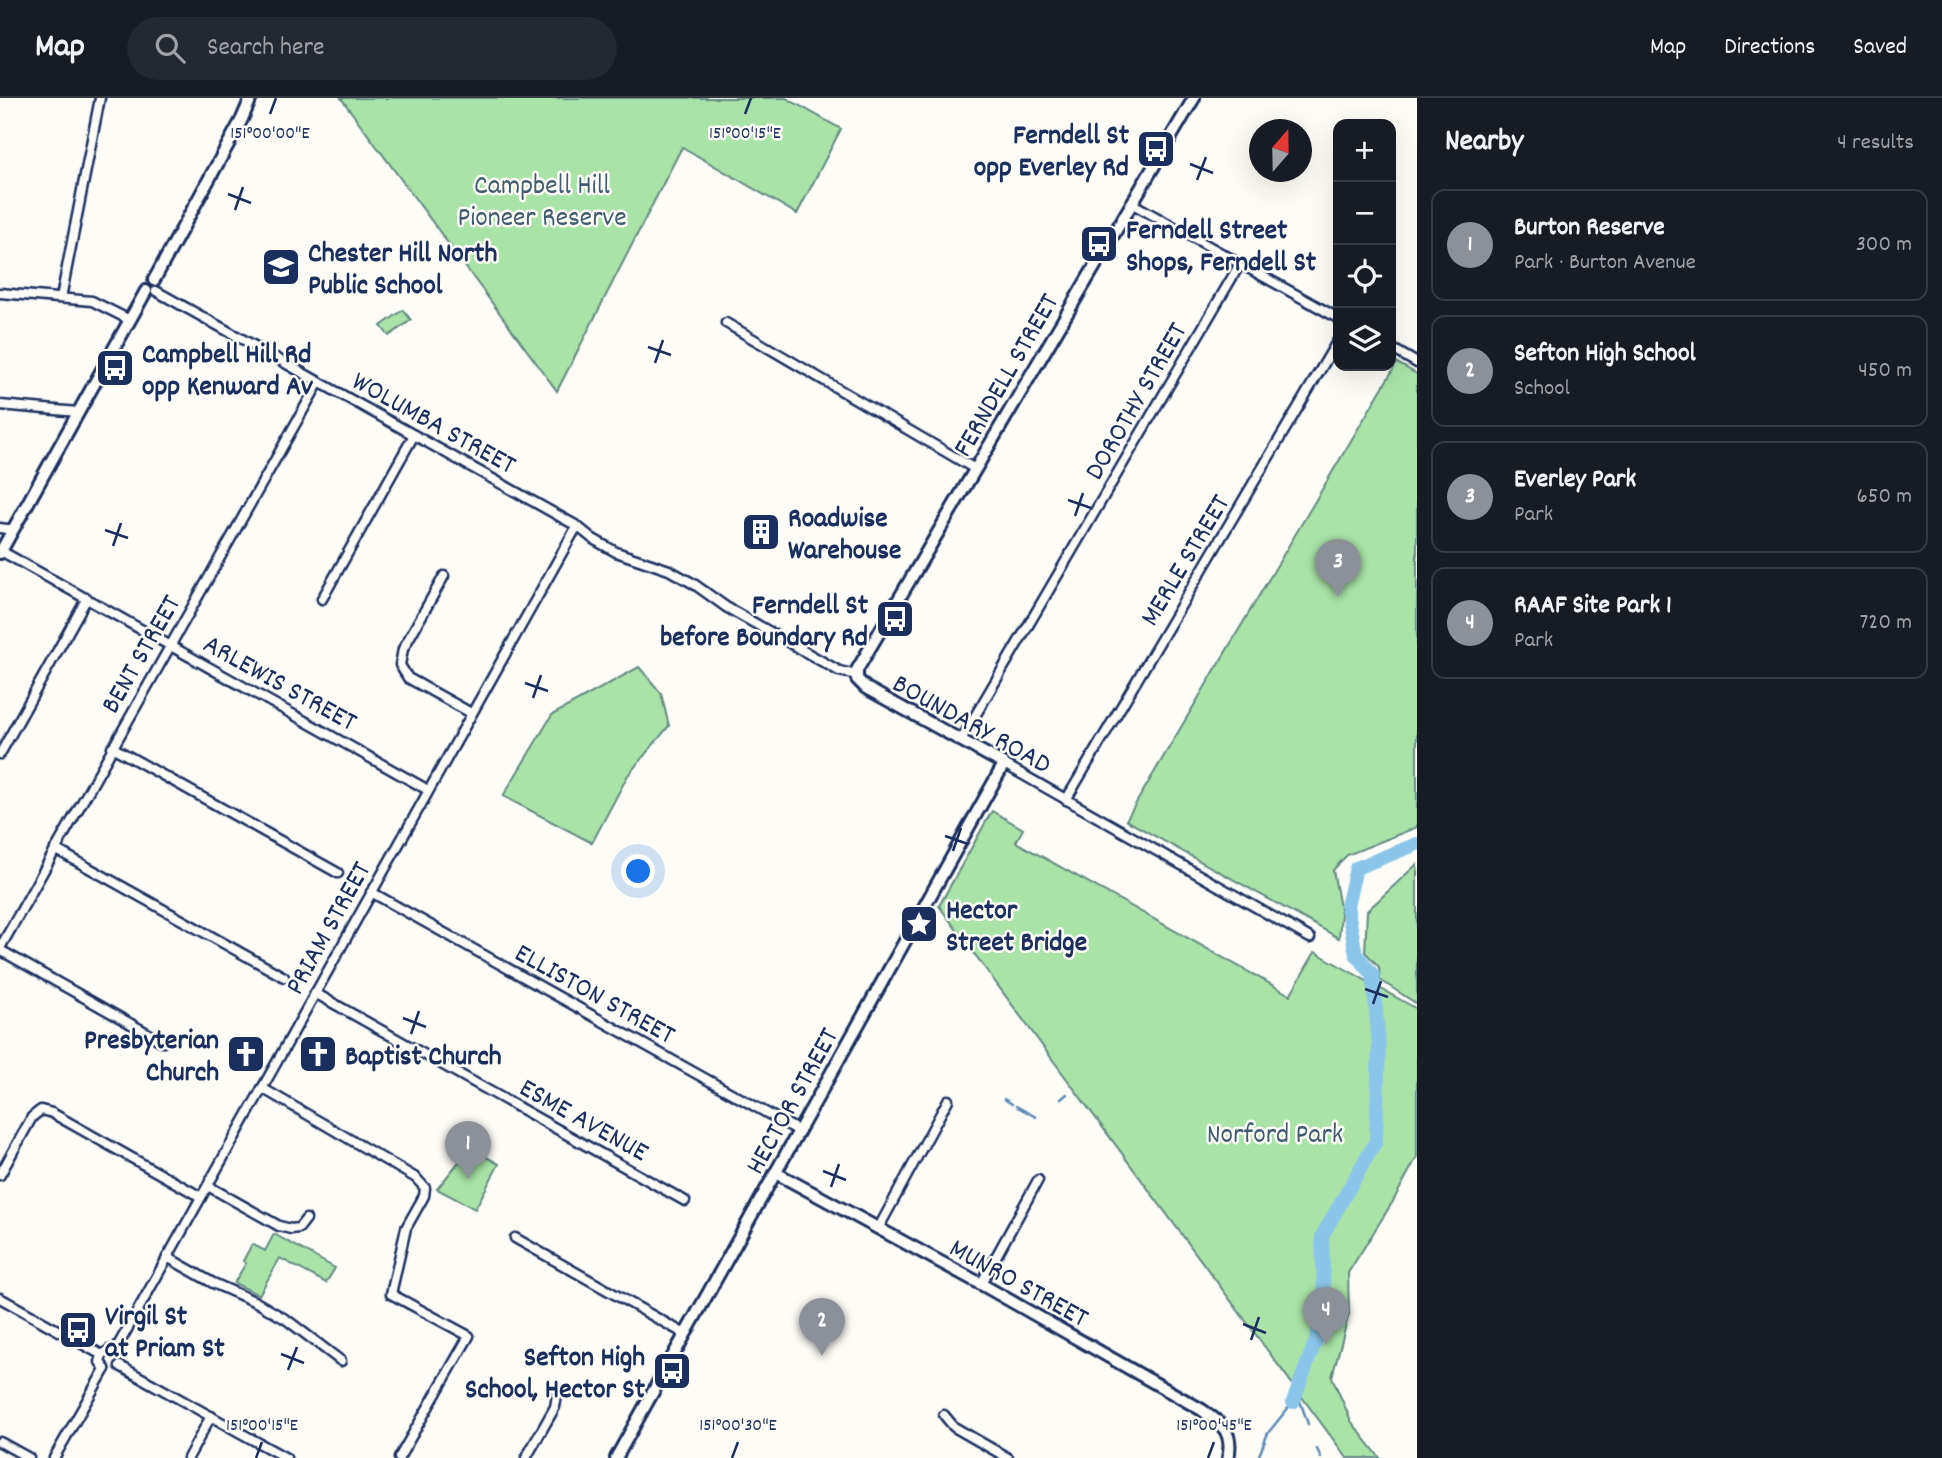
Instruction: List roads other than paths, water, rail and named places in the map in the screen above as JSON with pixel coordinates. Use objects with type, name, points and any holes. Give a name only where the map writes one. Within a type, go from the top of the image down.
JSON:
[{"type":"main road","points":[[0,552],[130,320],[152,287],[242,119],[250,98]]},
{"type":"main road","points":[[242,119],[257,98]]},
{"type":"main road","name":"FERNDELL STREET","points":[[857,675],[861,663],[1194,98]]},
{"type":"main road","name":"BOUNDARY ROAD","points":[[857,675],[860,684],[866,688],[1004,764]]},
{"type":"main road","name":"HECTOR STREET","points":[[616,1458],[1004,764]]},
{"type":"main road","name":"MUNRO STREET","points":[[776,1173],[981,1284],[1202,1410],[1222,1423],[1230,1441],[1228,1458]]},
{"type":"street","points":[[61,298],[100,98]]},
{"type":"street","points":[[1131,203],[1333,315]]},
{"type":"street","name":"DOROTHY STREET","points":[[961,740],[1240,264]]},
{"type":"street","name":"WOLUMBA STREET","points":[[152,287],[577,526],[616,552]]},
{"type":"street","points":[[0,293],[92,301],[130,320]]},
{"type":"street","points":[[726,323],[975,468]]},
{"type":"street","name":"MERLE STREET","points":[[1066,800],[1333,348]]},
{"type":"street","points":[[1396,351],[1417,363]]},
{"type":"street","name":"BENT STREET","points":[[0,949],[318,382]]},
{"type":"street","points":[[0,405],[78,412]]},
{"type":"street","points":[[321,599],[414,435]]},
{"type":"street","name":"PRIAM STREET","points":[[115,1351],[577,526]]},
{"type":"street","points":[[0,528],[13,530]]},
{"type":"street","name":"ARLEWIS STREET","points":[[0,552],[428,790]]},
{"type":"street","name":"BOUNDARY ROAD","points":[[616,552],[669,570],[726,607],[839,671],[857,675]]},
{"type":"street","points":[[444,576],[403,649],[400,665],[408,678],[471,713]]},
{"type":"street","points":[[0,754],[87,598]]},
{"type":"street","points":[[112,747],[338,873]]},
{"type":"street","name":"BOUNDARY ROAD","points":[[1004,764],[1310,938]]},
{"type":"street","points":[[55,849],[284,977]]},
{"type":"street","name":"ELLISTON STREET","points":[[371,892],[799,1131]]},
{"type":"street","points":[[0,949],[163,1042]]},
{"type":"street","name":"ESME AVENUE","points":[[315,993],[685,1201]]},
{"type":"street","points":[[262,1088],[422,1183],[425,1188],[424,1196],[406,1228],[391,1294],[469,1336],[399,1458]]},
{"type":"street","points":[[878,1229],[948,1100]]},
{"type":"street","points":[[0,1175],[32,1117],[41,1110],[52,1113],[201,1197]]},
{"type":"street","points":[[981,1284],[1038,1180]]},
{"type":"street","points":[[208,1186],[284,1228],[299,1227],[306,1219]]},
{"type":"street","points":[[514,1238],[685,1334]]},
{"type":"street","points":[[167,1257],[287,1320],[341,1361]]},
{"type":"street","points":[[0,1298],[102,1355]]},
{"type":"street","points":[[109,1350],[115,1351],[120,1356],[120,1366],[115,1370],[105,1369],[100,1362],[102,1355],[109,1350]]},
{"type":"street","points":[[120,1366],[286,1458]]},
{"type":"street","points":[[54,1458],[105,1369]]},
{"type":"street","points":[[526,1458],[555,1406],[558,1390]]},
{"type":"street","points":[[188,1458],[211,1416]]},
{"type":"street","points":[[944,1416],[954,1427],[1008,1458]]},
{"type":"street","points":[[0,1443],[29,1458]]},
{"type":"waterway","points":[[1293,1402],[1316,1340],[1324,1298],[1322,1236],[1376,1141],[1379,1046],[1373,975],[1356,954],[1347,906],[1356,868],[1417,844]]},
{"type":"waterway","points":[[1061,1099],[1067,1094]]},
{"type":"waterway","points":[[1004,1099],[1012,1104]]},
{"type":"waterway","points":[[1016,1106],[1036,1117]]},
{"type":"waterway","points":[[1297,1392],[1308,1424]]},
{"type":"waterway","points":[[1258,1458],[1268,1433],[1293,1402]]},
{"type":"waterway","points":[[1317,1449],[1321,1458]]},
{"type":"place","name":"Ferndell St opp Everley Rd","points":[[1156,149]]},
{"type":"place","name":"Ferndell Street Shops, Ferndell St","points":[[1099,244]]},
{"type":"place","name":"Chester Hill North Public School","points":[[281,267]]},
{"type":"place","name":"Campbell Hill Rd opp Kenward Av","points":[[115,368]]},
{"type":"place","name":"Roadwise Warehouse","points":[[761,532]]},
{"type":"place","name":"Everley Park","points":[[1338,597]]},
{"type":"place","name":"Ferndell St before Boundary Rd","points":[[895,619]]},
{"type":"place","name":"Hector Street Bridge","points":[[919,924]]},
{"type":"place","name":"Presbyterian Church","points":[[246,1054]]},
{"type":"place","name":"Baptist Church","points":[[318,1054]]},
{"type":"place","name":"Burton Reserve","points":[[468,1179]]},
{"type":"place","name":"Virgil St at Priam St","points":[[78,1330]]},
{"type":"place","name":"RAAF Site Park 1","points":[[1326,1345]]},
{"type":"place","name":"Sefton High School","points":[[822,1356]]},
{"type":"place","name":"Sefton High School, Hector St","points":[[672,1371]]},
{"type":"park label","name":"Campbell Hill Pioneer Reserve","points":[[542,199]]},
{"type":"park label","name":"Norford Park","points":[[1275,1132]]}]
